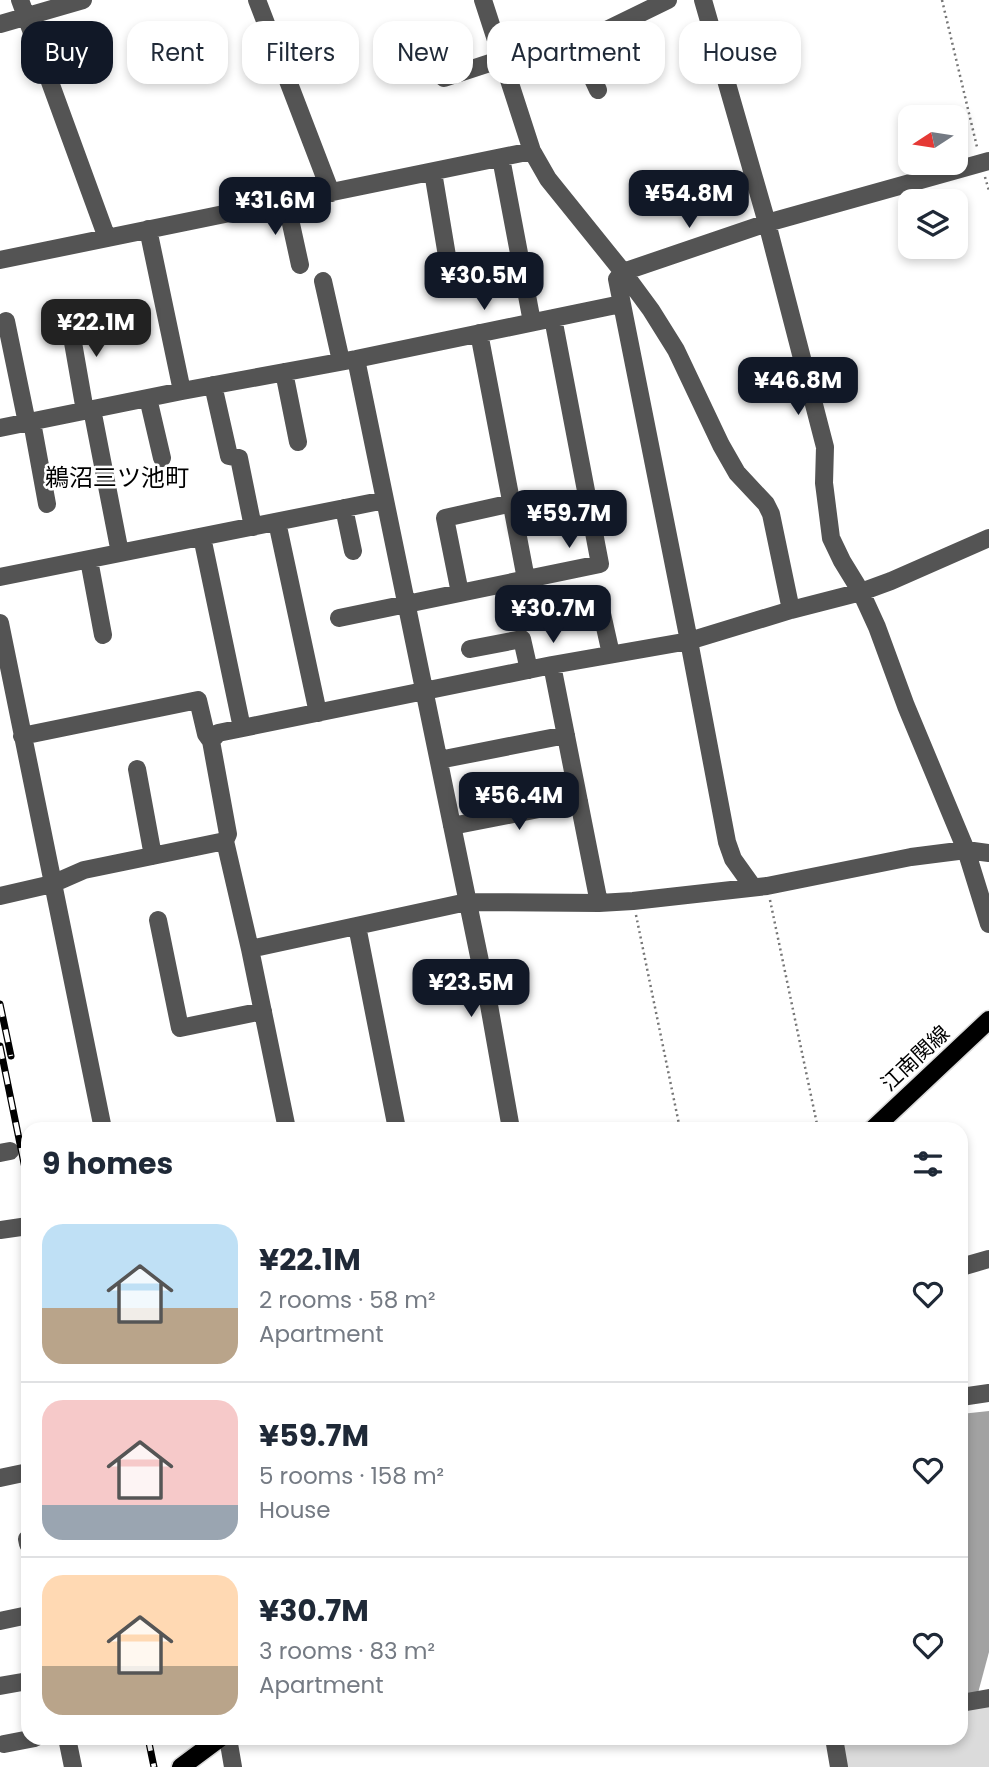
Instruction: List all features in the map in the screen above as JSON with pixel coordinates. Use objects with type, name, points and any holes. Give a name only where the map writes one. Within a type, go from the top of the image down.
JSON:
[{"type":"main road","name":"江南関線","points":[[880,1122],[989,1020]]},
{"type":"main road","points":[[181,1767],[211,1745]]},
{"type":"street","points":[[0,24],[23,8],[83,0]]},
{"type":"street","points":[[257,0],[331,193]]},
{"type":"street","points":[[483,0],[490,21]]},
{"type":"street","points":[[620,21],[650,4],[668,0]]},
{"type":"street","points":[[703,0],[767,223],[825,447],[824,483],[831,538],[861,592],[966,850],[989,924]]},
{"type":"street","points":[[23,8],[107,237]]},
{"type":"street","points":[[510,84],[532,151],[548,179],[651,310],[676,350],[721,445],[737,472],[766,504],[771,514],[791,610]]},
{"type":"street","points":[[595,84],[598,90]]},
{"type":"street","points":[[0,260],[532,151]]},
{"type":"street","points":[[502,158],[532,322]]},
{"type":"street","points":[[760,887],[733,859],[727,842],[617,279],[623,272],[767,223],[985,162]]},
{"type":"street","points":[[433,172],[447,256]]},
{"type":"street","points":[[286,201],[300,265]]},
{"type":"street","points":[[148,229],[182,391]]},
{"type":"street","points":[[323,281],[348,360],[385,500],[489,1005],[510,1122]]},
{"type":"street","points":[[0,428],[621,304]]},
{"type":"street","points":[[68,314],[120,553]]},
{"type":"street","points":[[338,618],[600,564],[552,318]]},
{"type":"street","points":[[6,321],[47,504]]},
{"type":"street","points":[[480,333],[526,579]]},
{"type":"street","points":[[284,372],[298,442]]},
{"type":"street","points":[[213,385],[229,456],[239,458],[253,527]]},
{"type":"street","points":[[148,398],[162,458]]},
{"type":"street","points":[[0,578],[385,500]]},
{"type":"street","points":[[460,593],[445,517],[512,503]]},
{"type":"street","points":[[344,508],[353,551]]},
{"type":"street","points":[[277,522],[318,713]]},
{"type":"street","points":[[202,537],[242,728]]},
{"type":"street","points":[[211,741],[218,733],[689,640],[861,592],[989,538]]},
{"type":"street","points":[[89,559],[103,635]]},
{"type":"street","points":[[598,596],[611,654]]},
{"type":"street","points":[[0,623],[102,1122]]},
{"type":"street","points":[[470,649],[522,639],[529,670]]},
{"type":"street","points":[[552,665],[599,903]]},
{"type":"street","points":[[22,736],[198,700],[206,734],[211,741],[228,834],[225,841],[286,1122]]},
{"type":"street","points":[[439,760],[566,735]]},
{"type":"street","points":[[137,769],[153,856]]},
{"type":"street","points":[[452,826],[579,801]]},
{"type":"street","points":[[0,896],[52,884],[84,870],[225,841]]},
{"type":"street","points":[[250,949],[467,902],[633,901],[760,887],[911,857],[966,850],[989,853]]},
{"type":"street","points":[[158,920],[180,1028],[263,1011]]},
{"type":"street","points":[[357,926],[396,1122]]},
{"type":"street","points":[[0,1230],[21,1227]]},
{"type":"street","points":[[968,1265],[989,1259]]},
{"type":"street","points":[[968,1396],[989,1393]]},
{"type":"street","points":[[0,1478],[21,1474]]},
{"type":"street","points":[[0,1621],[21,1616]]},
{"type":"street","points":[[0,1686],[21,1682]]},
{"type":"street","points":[[968,1702],[989,1698]]},
{"type":"street","points":[[4,1744],[21,1741]]},
{"type":"street","points":[[68,1745],[73,1767]]},
{"type":"street","points":[[229,1745],[233,1767]]},
{"type":"street","points":[[835,1745],[839,1767]]},
{"type":"path","points":[[942,0],[985,162]]},
{"type":"path","points":[[760,887],[816,1122]]},
{"type":"path","points":[[633,901],[679,1122]]},
{"type":"shaded area","points":[[989,1411],[989,1652],[978,1693],[968,1694],[968,1413]]},
{"type":"shaded area","points":[[989,1703],[989,1767],[845,1767],[842,1745],[968,1745],[968,1706]]},
{"type":"railway","points":[[0,1004],[11,1056]]},
{"type":"railway","points":[[0,1046],[21,1149]]},
{"type":"railway","points":[[149,1745],[154,1767]]},
{"type":"district","name":"鵜沼三ツ池町","points":[[117,477]]}]
